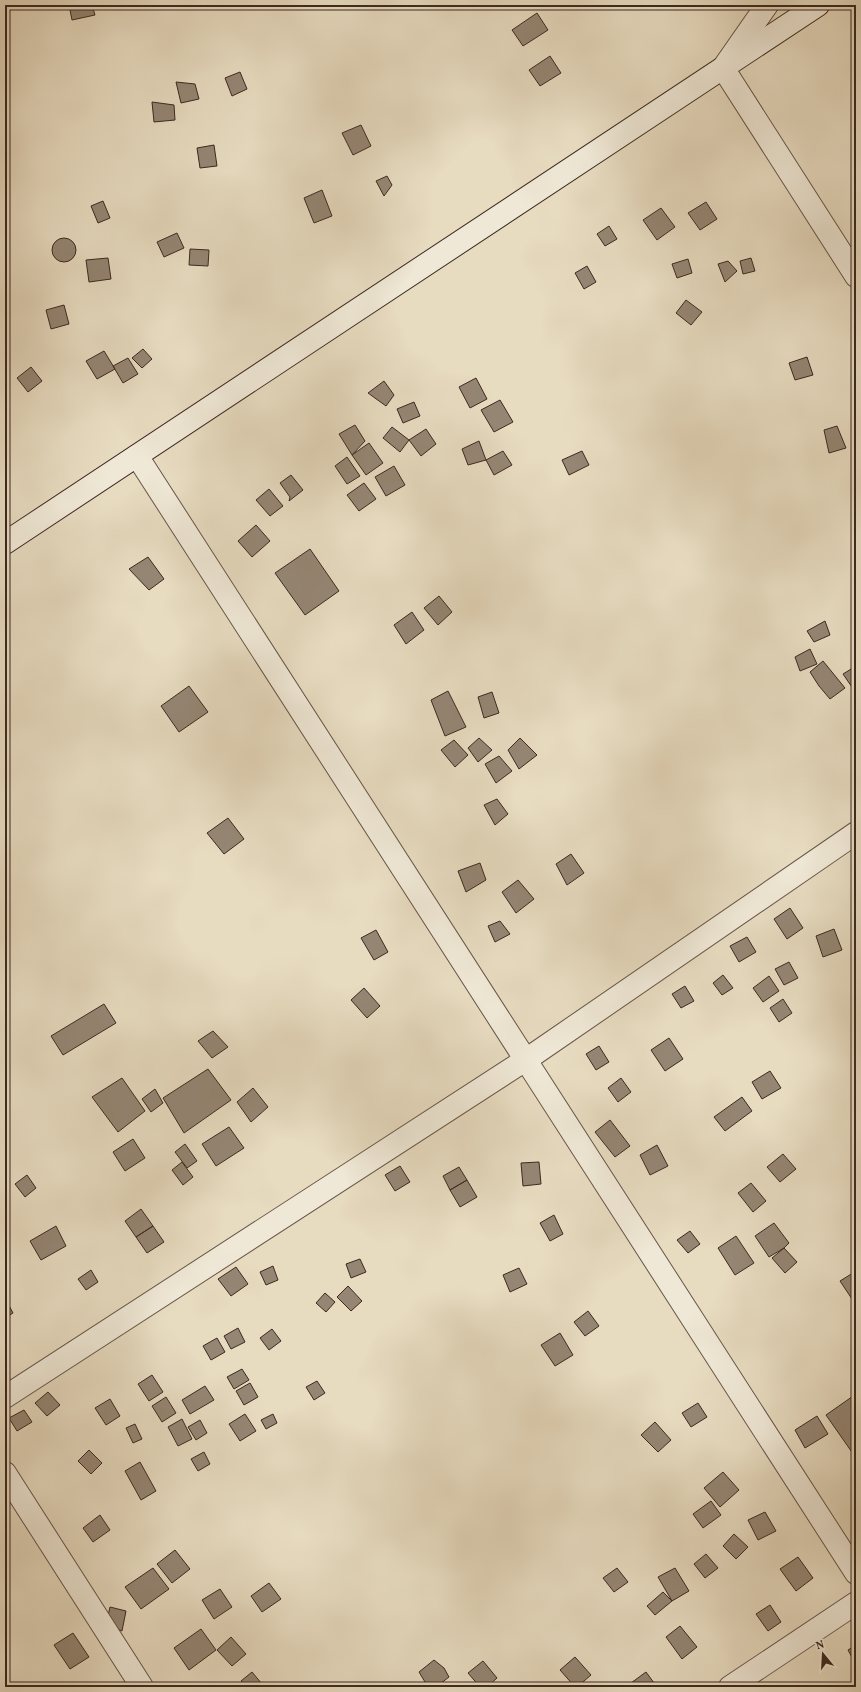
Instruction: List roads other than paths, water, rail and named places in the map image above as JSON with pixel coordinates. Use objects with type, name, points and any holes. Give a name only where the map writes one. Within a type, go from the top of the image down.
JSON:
[{"type":"street","points":[[723,68],[767,5]]},
{"type":"street","points":[[5,543],[818,5]]},
{"type":"street","points":[[723,68],[856,276]]},
{"type":"street","points":[[137,456],[856,1573]]},
{"type":"street","points":[[5,1398],[525,1059],[534,1055],[856,833]]},
{"type":"street","points":[[5,1473],[142,1687]]},
{"type":"street","points":[[730,1687],[856,1603]]}]
